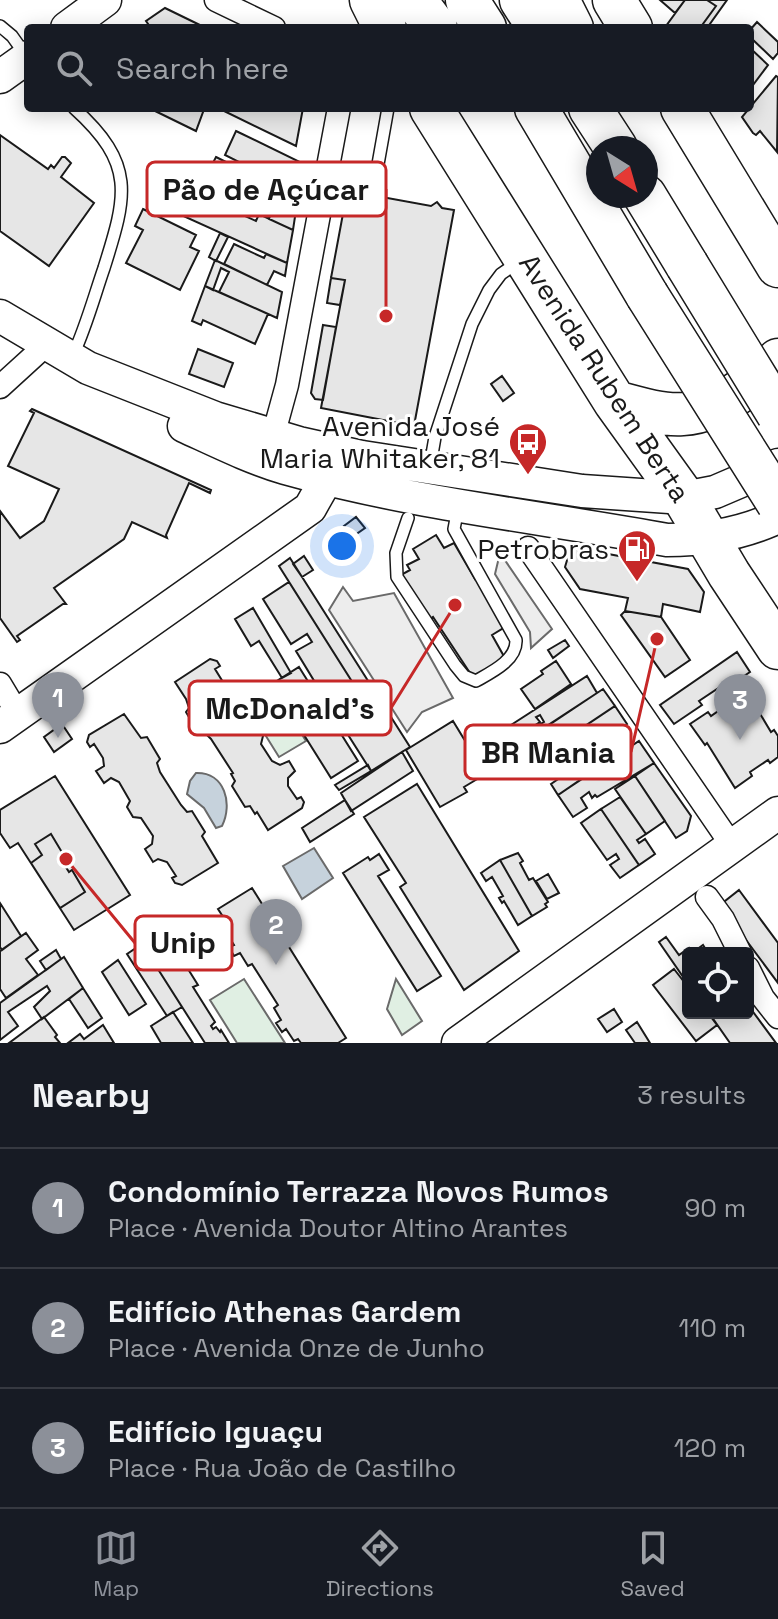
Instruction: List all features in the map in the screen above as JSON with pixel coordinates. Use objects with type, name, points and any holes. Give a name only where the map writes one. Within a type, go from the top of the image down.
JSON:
[{"type":"highway","points":[[371,0],[383,24]]},
{"type":"highway","points":[[415,0],[433,24]]},
{"type":"highway","points":[[467,0],[482,24]]},
{"type":"highway","points":[[521,0],[536,24]]},
{"type":"highway","points":[[558,0],[570,24]]},
{"type":"highway","points":[[614,0],[629,24]]},
{"type":"highway","name":"Avenida Rubem Berta","points":[[434,112],[615,402],[684,498],[778,648]]},
{"type":"highway","points":[[593,112],[608,136]]},
{"type":"highway","points":[[608,112],[618,136]]},
{"type":"highway","points":[[684,112],[778,266]]},
{"type":"highway","points":[[535,114],[778,503]]},
{"type":"highway","points":[[652,208],[778,414]]},
{"type":"highway","points":[[615,402],[667,414],[708,410],[769,371],[778,360]]},
{"type":"street","points":[[72,24],[105,0]]},
{"type":"street","points":[[216,0],[266,24]]},
{"type":"street","points":[[273,436],[287,385],[338,112]]},
{"type":"street","points":[[0,316],[116,392],[224,444],[282,467],[331,464],[430,467],[582,491],[684,498],[715,492],[778,465]]},
{"type":"street","points":[[0,387],[68,358],[215,418],[273,436],[331,464],[458,506],[667,540],[695,540],[739,531],[778,517]]},
{"type":"street","points":[[0,684],[9,720],[310,508],[331,464]]},
{"type":"street","points":[[528,548],[733,847]]},
{"type":"street","points":[[458,1043],[778,813]]},
{"type":"street","points":[[707,897],[723,919],[737,947]]},
{"type":"street","points":[[754,980],[778,1017]]},
{"type":"lane","points":[[0,26],[12,36],[16,64]]},
{"type":"lane","points":[[68,358],[84,330],[121,212],[121,178],[110,147],[78,112]]},
{"type":"lane","points":[[327,168],[375,181],[387,112]]},
{"type":"lane","points":[[430,467],[435,437],[481,304],[501,274],[525,257]]},
{"type":"lane","points":[[408,518],[396,553],[397,577],[455,665],[469,679],[476,681],[510,658],[515,652],[516,640],[454,529],[458,506]]},
{"type":"green space","points":[[273,688],[306,741],[279,757],[246,704]]},
{"type":"green space","points":[[244,979],[285,1043],[237,1043],[210,1000]]},
{"type":"green space","points":[[396,979],[422,1021],[402,1035],[387,1009]]},
{"type":"shaded area","points":[[500,553],[552,629],[531,648],[530,632],[495,574]]},
{"type":"shaded area","points":[[343,587],[353,601],[394,593],[453,698],[422,712],[407,732],[329,610]]},
{"type":"shaded area","points":[[196,773],[214,778],[224,791],[227,808],[222,826],[216,828],[204,808],[187,794]]},
{"type":"shaded area","points":[[314,848],[333,878],[302,899],[283,866]]},
{"type":"building","points":[[660,0],[685,0],[675,13]]},
{"type":"building","points":[[685,0],[707,0],[716,6],[703,24],[667,24]]},
{"type":"building","points":[[707,0],[727,0],[710,24],[703,24],[716,6]]},
{"type":"building","points":[[165,8],[198,24],[148,24],[146,21]]},
{"type":"building","points":[[757,22],[778,42],[778,53],[773,59],[754,41],[754,25]]},
{"type":"building","points":[[754,52],[768,65],[754,84]]},
{"type":"building","points":[[778,77],[777,152],[760,131],[756,135],[753,133],[742,117],[746,112],[754,112],[754,103]]},
{"type":"building","points":[[157,112],[203,112],[196,131]]},
{"type":"building","points":[[226,112],[302,112],[296,146]]},
{"type":"building","points":[[236,131],[304,164],[298,197],[254,176],[257,171],[225,155]]},
{"type":"building","points":[[0,135],[48,169],[51,165],[54,168],[65,157],[71,163],[61,177],[94,203],[49,266],[0,231]]},
{"type":"building","points":[[216,157],[254,176],[253,179],[298,197],[293,230],[269,219],[271,213],[204,180]]},
{"type":"building","points":[[208,190],[248,209],[245,216],[256,221],[259,214],[293,230],[287,263],[170,210],[174,195],[186,201],[188,195],[202,202]]},
{"type":"building","points":[[360,193],[431,206],[437,202],[442,208],[454,210],[414,426],[321,408],[345,280],[331,278],[345,203],[358,205]]},
{"type":"building","points":[[143,209],[196,235],[190,247],[199,251],[180,290],[126,263],[143,230],[135,226]]},
{"type":"building","points":[[220,233],[228,237],[216,261],[209,257]]},
{"type":"building","points":[[234,244],[264,258],[266,254],[287,263],[285,276],[274,271],[267,285],[224,264]]},
{"type":"building","points":[[215,260],[282,292],[277,318],[219,292],[229,272],[221,268],[213,290],[205,286]]},
{"type":"building","points":[[331,278],[345,280],[340,305],[327,303]]},
{"type":"building","points":[[205,286],[268,314],[255,344],[203,320],[201,325],[192,321]]},
{"type":"building","points":[[323,325],[336,327],[323,400],[315,399],[311,393]]},
{"type":"building","points":[[198,349],[233,363],[224,387],[189,374]]},
{"type":"building","points":[[502,376],[514,393],[503,401],[491,384]]},
{"type":"building","points":[[32,409],[211,490],[210,493],[189,483],[167,538],[132,522],[124,539],[54,588],[66,604],[17,636],[20,640],[17,642],[0,618],[0,511],[20,538],[44,521],[59,489],[8,466],[34,413],[30,411]]},
{"type":"building","points":[[356,517],[365,528],[352,537],[344,526]]},
{"type":"building","points":[[436,535],[444,548],[454,543],[475,579],[480,576],[505,627],[492,635],[506,660],[474,679],[433,617],[427,621],[399,576],[410,570],[407,565],[419,559],[413,549]]},
{"type":"building","name":"Petrobras","points":[[571,547],[688,569],[704,592],[700,612],[663,604],[661,617],[625,611],[628,598],[580,589],[565,567]]},
{"type":"building","points":[[304,556],[313,570],[302,577],[293,564]]},
{"type":"building","points":[[290,558],[410,747],[371,771],[324,697],[351,680],[279,566]]},
{"type":"building","points":[[289,582],[351,680],[324,697],[296,651],[312,642],[307,634],[291,644],[263,599]]},
{"type":"building","points":[[253,608],[291,673],[282,678],[259,641],[251,646],[235,619]]},
{"type":"building","points":[[625,611],[661,617],[690,660],[665,677],[621,615]]},
{"type":"building","points":[[565,640],[569,646],[553,658],[548,650]]},
{"type":"building","points":[[737,652],[750,672],[699,701],[702,705],[674,724],[660,705]]},
{"type":"building","points":[[210,659],[220,666],[215,669],[223,682],[228,682],[231,687],[240,682],[245,692],[238,699],[239,708],[250,725],[257,727],[263,736],[261,744],[272,761],[280,765],[289,761],[295,771],[288,778],[288,786],[297,799],[301,797],[304,802],[302,808],[268,830],[257,812],[255,814],[250,806],[245,807],[232,786],[235,781],[233,773],[211,739],[205,733],[199,734],[186,712],[189,708],[186,699],[175,682]]},
{"type":"building","points":[[556,661],[571,684],[535,709],[521,689]]},
{"type":"building","points":[[299,667],[358,761],[331,778],[272,684]]},
{"type":"building","points":[[587,676],[597,693],[542,729],[539,725],[544,722],[540,715],[536,717],[540,722],[518,736],[511,725]]},
{"type":"building","points":[[744,687],[771,732],[774,730],[778,736],[778,757],[750,772],[752,776],[735,788],[707,743],[705,745],[690,724],[708,712],[711,716]]},
{"type":"building","points":[[603,689],[615,706],[534,760],[527,749],[552,735],[543,729]]},
{"type":"building","points":[[615,706],[627,724],[546,777],[534,760]]},
{"type":"building","points":[[124,714],[141,738],[147,737],[160,759],[157,763],[160,772],[181,805],[187,812],[192,811],[218,863],[182,885],[175,883],[172,878],[176,876],[167,862],[158,859],[153,862],[145,849],[152,844],[153,836],[141,818],[133,817],[127,807],[130,801],[119,782],[111,778],[104,783],[96,771],[104,766],[103,758],[94,744],[90,747],[87,742],[89,735]]},
{"type":"building","points":[[453,721],[489,772],[464,787],[467,792],[440,807],[406,750]]},
{"type":"building","points":[[62,724],[72,739],[54,752],[44,737]]},
{"type":"building","points":[[606,737],[618,754],[558,795],[551,784],[564,775],[559,768],[565,765],[570,772],[573,769],[580,773],[571,760]]},
{"type":"building","points":[[639,741],[654,763],[597,797],[592,798],[589,792],[581,798],[587,808],[573,817],[558,795]]},
{"type":"building","points":[[402,752],[413,771],[351,811],[341,793]]},
{"type":"building","points":[[654,763],[691,816],[687,831],[676,838],[635,776]]},
{"type":"building","points":[[368,765],[371,771],[339,790],[335,785]]},
{"type":"building","points":[[55,776],[130,895],[74,930],[18,843],[10,848],[0,833],[0,810]]},
{"type":"building","points":[[635,776],[665,821],[646,834],[615,789]]},
{"type":"building","points":[[417,784],[519,951],[464,990],[400,887],[406,883],[364,817]]},
{"type":"building","points":[[620,797],[646,834],[637,840],[639,843],[645,839],[655,854],[639,865],[601,809]]},
{"type":"building","points":[[345,800],[354,814],[310,842],[302,828]]},
{"type":"building","points":[[601,809],[639,865],[620,878],[610,865],[619,859],[616,854],[607,860],[581,823]]},
{"type":"building","points":[[51,834],[66,859],[62,861],[69,872],[72,870],[85,892],[60,908],[31,863],[42,855],[35,844]]},
{"type":"building","points":[[518,853],[529,880],[533,878],[548,902],[545,904],[547,907],[532,916],[500,860]]},
{"type":"building","points":[[379,854],[389,870],[378,876],[441,976],[417,991],[343,873],[368,857],[370,860]]},
{"type":"building","points":[[500,860],[532,916],[518,925],[499,898],[503,896],[492,877],[486,881],[481,873]]},
{"type":"building","points":[[548,874],[559,893],[547,899],[536,881]]},
{"type":"building","points":[[252,888],[346,1038],[338,1043],[301,1043],[298,1039],[294,1041],[286,1029],[282,1032],[276,1023],[281,1020],[274,1008],[278,1005],[252,964],[248,966],[240,953],[234,956],[229,947],[234,945],[226,932],[231,929],[218,909]]},
{"type":"building","points":[[739,890],[778,943],[778,983],[754,947],[720,905]]},
{"type":"building","points":[[0,903],[21,936],[2,950],[0,947]]},
{"type":"building","points":[[163,929],[198,985],[193,987],[215,1022],[211,1026],[221,1030],[229,1043],[205,1043],[142,944]]},
{"type":"building","points":[[26,933],[38,950],[26,959],[38,975],[6,998],[0,989],[0,951]]},
{"type":"building","points":[[666,937],[679,955],[682,953],[682,975],[659,942]]},
{"type":"building","points":[[142,944],[182,1007],[167,1016],[127,954]]},
{"type":"building","points":[[56,950],[61,959],[46,970],[40,961]]},
{"type":"building","points":[[64,957],[83,988],[42,1019],[34,1007],[50,991],[47,986],[8,1012],[18,1026],[0,1040],[0,1003]]},
{"type":"building","points":[[118,960],[146,1004],[129,1015],[102,972]]},
{"type":"building","points":[[674,969],[682,979],[682,1019],[712,1019],[717,1025],[696,1041],[653,985]]},
{"type":"building","points":[[83,988],[102,1018],[88,1028],[69,999]]},
{"type":"building","points":[[614,1009],[622,1022],[607,1032],[598,1019]]},
{"type":"building","points":[[173,1012],[193,1043],[161,1043],[151,1026]]},
{"type":"building","points":[[754,1013],[776,1043],[730,1043],[713,1019],[754,1019]]},
{"type":"building","points":[[44,1017],[60,1043],[9,1043]]},
{"type":"building","points":[[637,1022],[650,1043],[635,1043],[626,1030]]},
{"type":"building","points":[[103,1025],[114,1043],[68,1043],[80,1034],[84,1039]]},
{"type":"place","name":"Pão de Açúcar","points":[[386,316]]},
{"type":"place","name":"Avenida José Maria Whitaker, 81","points":[[528,476]]},
{"type":"place","name":"Petrobras","points":[[637,583]]},
{"type":"place","name":"McDonald's","points":[[455,605]]},
{"type":"place","name":"BR Mania","points":[[657,639]]},
{"type":"place","name":"Condomínio Terrazza Novos Rumos","points":[[58,738]]},
{"type":"place","name":"Edifício Iguaçu","points":[[740,740]]},
{"type":"place","name":"Unip","points":[[66,859]]},
{"type":"place","name":"Edifício Athenas Gardem","points":[[276,965]]}]
